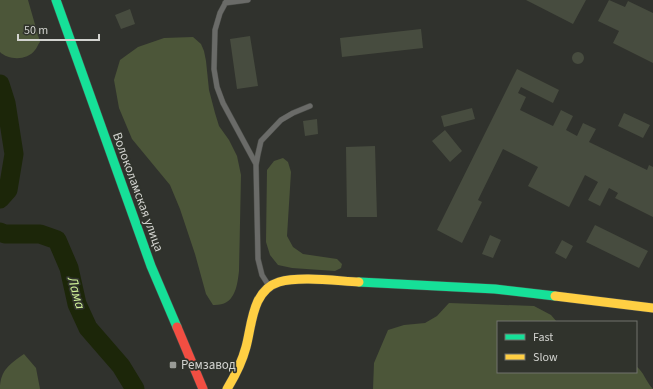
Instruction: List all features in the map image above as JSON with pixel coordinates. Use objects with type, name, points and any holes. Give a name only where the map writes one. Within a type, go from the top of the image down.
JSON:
[{"type":"street","name":"Волоколамская улица","points":[[56,0],[151,266],[203,389]]},
{"type":"street","points":[[227,389],[233,379],[246,347],[256,306],[261,295],[269,286],[282,281],[311,280],[495,289],[653,308]]},
{"type":"lane","points":[[248,0],[226,2],[220,13],[215,30],[214,69],[217,87],[223,103],[256,165]]},
{"type":"lane","points":[[269,286],[262,275],[258,259],[256,165],[258,154],[261,141],[281,120],[310,106]]},
{"type":"green space","points":[[0,0],[28,0],[40,42],[32,54],[23,58],[12,58],[3,55],[0,52]]},
{"type":"green space","points":[[193,37],[201,44],[204,51],[209,90],[215,113],[219,126],[229,140],[237,156],[241,175],[238,278],[233,295],[226,303],[220,305],[213,305],[206,294],[195,254],[180,209],[170,185],[132,139],[119,108],[114,80],[120,60],[138,47],[164,38]]},
{"type":"green space","points":[[283,158],[288,162],[291,172],[287,236],[293,247],[303,254],[337,259],[342,264],[341,268],[335,271],[292,268],[278,265],[270,255],[266,242],[267,170],[274,161]]},
{"type":"green space","points":[[449,303],[534,306],[551,315],[556,321],[497,321],[497,373],[637,373],[637,367],[653,389],[373,389],[374,363],[388,330],[404,325],[425,323],[437,316]]},
{"type":"green space","points":[[24,354],[36,368],[40,389],[0,389],[0,382],[4,372],[10,364]]},
{"type":"building","points":[[526,0],[586,0],[573,24]]},
{"type":"building","points":[[609,0],[625,7],[628,1],[653,13],[653,63],[613,43],[619,31],[598,21]]},
{"type":"building","points":[[130,9],[135,24],[121,29],[115,15]]},
{"type":"building","points":[[421,29],[423,48],[342,57],[340,38]]},
{"type":"building","points":[[250,36],[258,86],[237,89],[230,39]]},
{"type":"building","points":[[578,52],[582,54],[584,58],[582,62],[578,64],[574,62],[572,58],[574,54]]},
{"type":"building","points":[[517,69],[559,90],[553,103],[521,87],[518,93],[526,97],[520,110],[553,126],[561,110],[573,116],[566,130],[577,136],[583,123],[596,129],[589,142],[647,170],[649,165],[653,167],[653,217],[615,198],[618,193],[609,188],[600,206],[588,200],[598,182],[585,175],[569,207],[528,186],[538,167],[503,149],[478,200],[482,202],[462,243],[437,230]]},
{"type":"building","points":[[472,108],[475,119],[444,127],[441,116]]},
{"type":"building","points":[[624,113],[650,125],[643,138],[618,126]]},
{"type":"building","points":[[317,119],[318,134],[305,136],[303,121]]},
{"type":"building","points":[[445,130],[462,151],[450,162],[432,141]]},
{"type":"building","points":[[375,146],[377,217],[347,217],[346,147]]},
{"type":"building","points":[[595,225],[648,251],[639,268],[586,242]]},
{"type":"building","points":[[490,235],[501,240],[493,258],[482,254]]},
{"type":"building","points":[[562,240],[573,246],[566,259],[555,253]]},
{"type":"waterway","name":"Лама","points":[[0,84],[6,103],[14,154],[8,190],[0,199]]},
{"type":"waterway","name":"Лама","points":[[0,232],[5,234],[40,234],[57,240],[69,268],[77,304],[88,328],[121,366],[135,389]]},
{"type":"traffic: fast","points":[[56,0],[151,266],[177,327]]},
{"type":"traffic: fast","points":[[359,282],[495,289],[555,296]]},
{"type":"traffic: slow","points":[[227,389],[246,347],[258,300],[263,292],[270,286],[279,282],[297,279],[359,282]]},
{"type":"traffic: slow","points":[[555,296],[653,308]]},
{"type":"traffic: jam","points":[[177,327],[203,389]]},
{"type":"place","name":"Ремзавод","points":[[173,365]]}]
